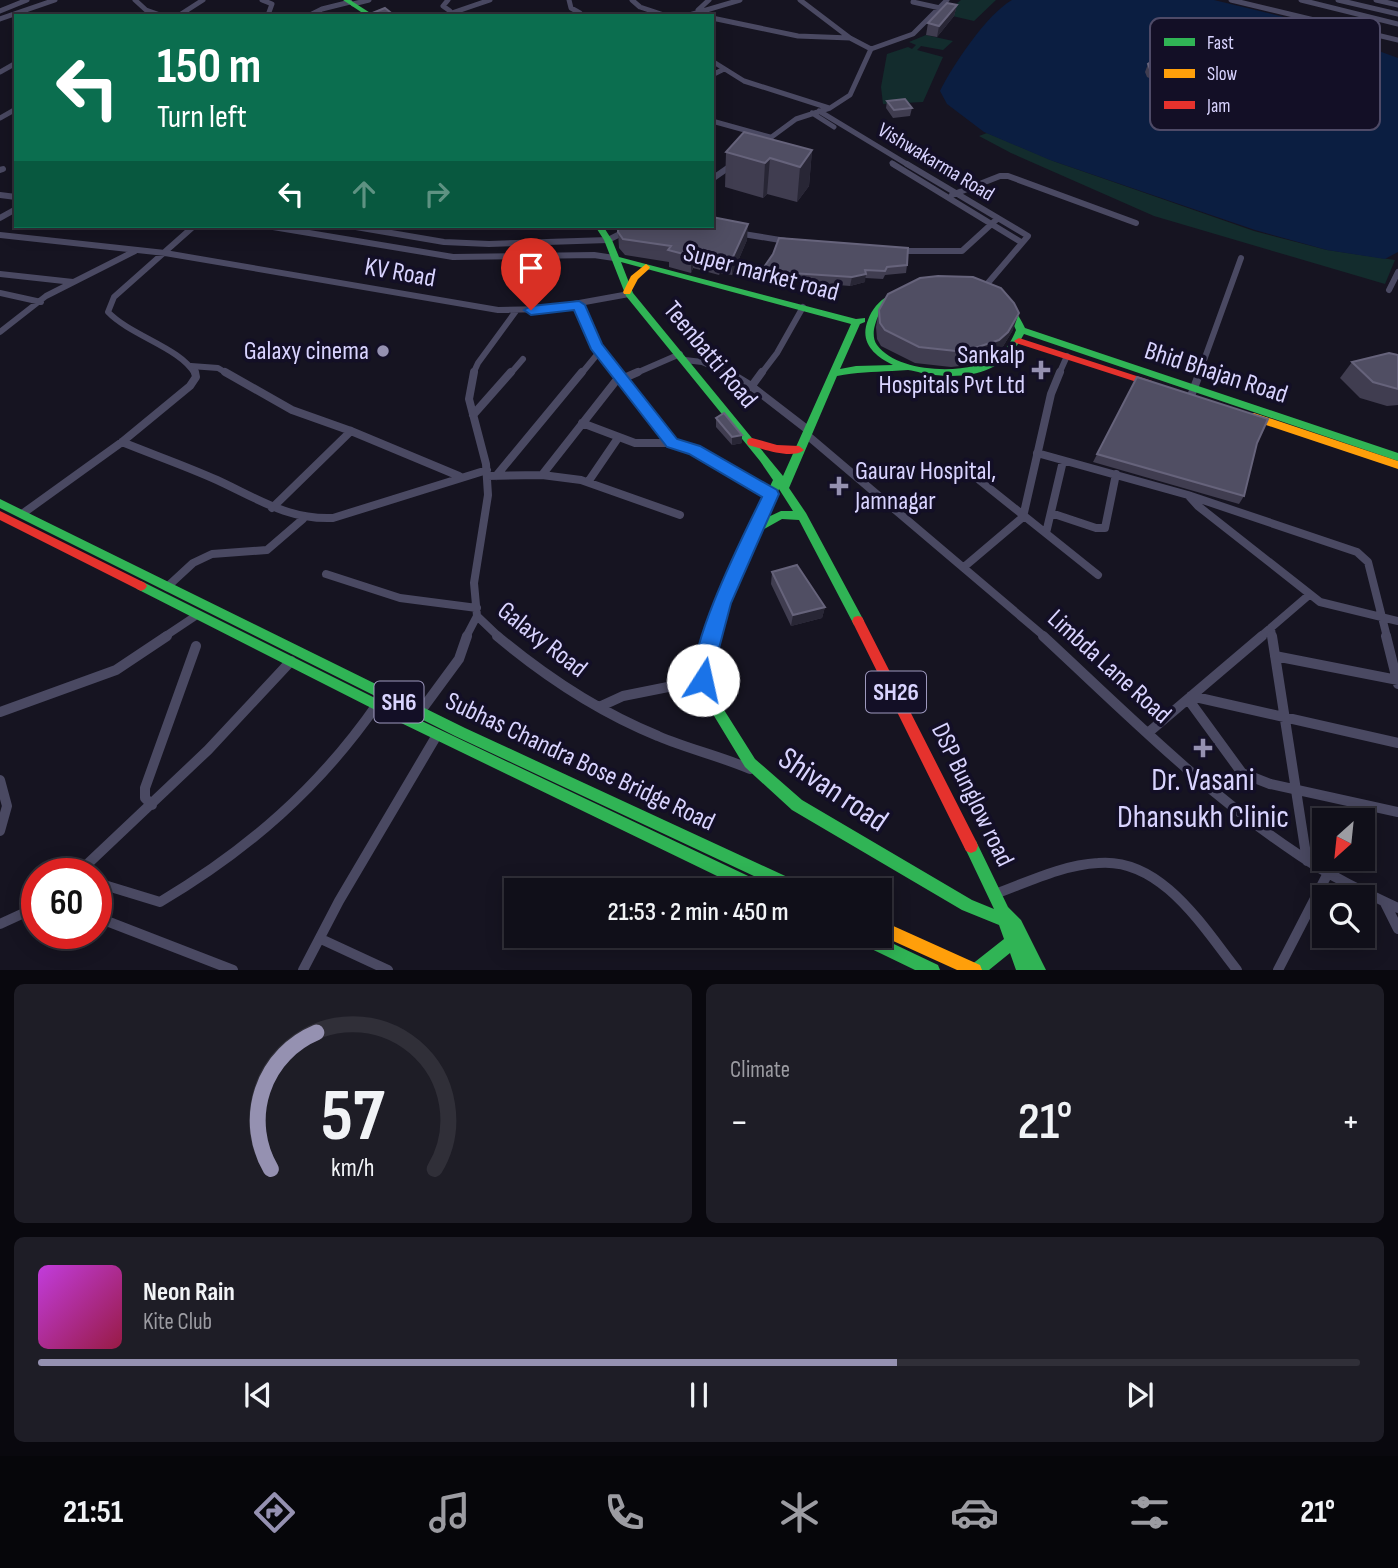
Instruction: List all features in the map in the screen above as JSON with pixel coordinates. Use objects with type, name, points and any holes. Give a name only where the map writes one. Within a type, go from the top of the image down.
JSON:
[{"type":"main road","points":[[350,2],[369,14]]},
{"type":"main road","name":"SH26","points":[[600,228],[614,258]]},
{"type":"main road","name":"Super market road","points":[[614,258],[856,322],[873,314]]},
{"type":"main road","name":"Teenbatti Road","points":[[614,258],[628,293],[752,442],[781,482]]},
{"type":"main road","points":[[628,293],[634,278],[646,267]]},
{"type":"main road","points":[[835,373],[856,369],[908,368],[947,373],[985,367],[1007,355],[1020,335],[1010,306],[981,290],[946,285],[922,286],[894,296],[873,314],[869,337],[890,360],[908,368]]},
{"type":"main road","name":"Super market road","points":[[781,482],[807,433],[856,322]]},
{"type":"main road","name":"Bhid Bhajan Road","points":[[1020,335],[1398,465]]},
{"type":"main road","name":"Bhid Bhajan Road","points":[[1020,335],[1067,356],[1398,457]]},
{"type":"main road","points":[[752,442],[777,449],[799,450]]},
{"type":"main road","points":[[703,680],[704,663],[722,603],[771,494],[781,482]]},
{"type":"main road","name":"DSP Bunglow road","points":[[781,482],[802,516],[895,691],[995,894],[1024,970]]},
{"type":"main road","name":"Subhas Chandra Bose Bridge Road","points":[[0,503],[167,587],[294,657],[380,700],[437,735],[737,878]]},
{"type":"main road","name":"Subhas Chandra Bose Bridge Road","points":[[0,515],[197,615],[294,657]]},
{"type":"main road","points":[[754,530],[780,515],[802,516]]},
{"type":"main road","name":"Shivan road","points":[[703,680],[714,705],[760,774],[821,820],[1016,925],[1040,970]]},
{"type":"main road","name":"Subhas Chandra Bose Bridge Road","points":[[380,700],[421,712],[775,878]]},
{"type":"main road","points":[[892,932],[976,970],[1012,942]]},
{"type":"main road","points":[[886,948],[933,970]]},
{"type":"street","points":[[0,11],[27,0]]},
{"type":"street","points":[[16,14],[55,0]]},
{"type":"street","points":[[135,0],[146,10],[157,14]]},
{"type":"street","points":[[181,14],[203,0]]},
{"type":"street","points":[[262,0],[272,4],[268,14]]},
{"type":"street","points":[[312,14],[350,2],[369,0]]},
{"type":"street","points":[[448,0],[443,6],[450,11]]},
{"type":"street","points":[[446,14],[450,11],[469,10],[490,0]]},
{"type":"street","points":[[569,0],[571,8],[580,13],[578,14]]},
{"type":"street","points":[[632,0],[640,7],[661,14]]},
{"type":"street","points":[[693,14],[709,0]]},
{"type":"street","points":[[693,14],[740,0]]},
{"type":"street","points":[[803,1],[850,38],[871,48],[913,34],[947,0]]},
{"type":"street","points":[[1231,0],[1307,18]]},
{"type":"street","points":[[1258,6],[1264,0]]},
{"type":"street","points":[[1301,0],[1375,18]]},
{"type":"street","points":[[1329,18],[1340,0],[1367,7],[1397,10]]},
{"type":"street","points":[[1362,18],[1374,0],[1397,10]]},
{"type":"street","points":[[1302,17],[1312,1]]},
{"type":"street","points":[[913,2],[940,8]]},
{"type":"street","points":[[1397,10],[1382,36],[1398,40]]},
{"type":"street","points":[[714,18],[790,35],[826,39],[850,38]]},
{"type":"street","points":[[1380,19],[1398,23]]},
{"type":"street","points":[[752,151],[785,126],[830,108],[850,95],[871,48]]},
{"type":"street","points":[[714,62],[762,87],[830,108]]},
{"type":"street","points":[[714,74],[724,69]]},
{"type":"street","name":"Vishwakarma Road","points":[[819,111],[951,195]]},
{"type":"street","name":"Vishwakarma Road","points":[[812,113],[994,221],[1021,242]]},
{"type":"street","points":[[714,122],[770,138]]},
{"type":"street","points":[[714,178],[742,158]]},
{"type":"street","points":[[951,195],[1000,176],[1008,176],[1136,223]]},
{"type":"street","points":[[891,250],[962,251],[994,221]]},
{"type":"street","name":"Vishwakarma Road","points":[[981,290],[1028,236],[994,221]]},
{"type":"street","points":[[22,514],[122,442],[190,386],[196,377],[191,366],[182,358],[118,322],[108,312],[114,297],[192,228]]},
{"type":"street","points":[[279,228],[442,256],[482,258],[594,255],[614,258]]},
{"type":"street","points":[[362,228],[462,244],[608,240],[632,228]]},
{"type":"street","points":[[729,232],[794,242]]},
{"type":"street","name":"KV Road","points":[[0,235],[165,253],[516,312],[579,305],[628,293]]},
{"type":"street","points":[[0,332],[73,282],[137,250]]},
{"type":"street","points":[[1192,393],[1241,258]]},
{"type":"street","points":[[1389,290],[1398,272]]},
{"type":"street","points":[[0,274],[73,282]]},
{"type":"street","points":[[0,293],[41,302]]},
{"type":"street","points":[[579,305],[600,351],[672,443]]},
{"type":"street","points":[[751,387],[777,353],[803,307]]},
{"type":"street","name":"Galaxy Road","points":[[516,312],[478,363],[473,375],[470,399],[490,474],[474,583],[477,612],[527,662],[599,707],[660,737],[722,757],[760,774]]},
{"type":"street","points":[[490,474],[600,351]]},
{"type":"street","points":[[964,567],[1023,517],[1051,394],[1067,356]]},
{"type":"street","points":[[542,475],[611,387],[621,379],[682,357]]},
{"type":"street","name":"Limbda Lane Road","points":[[682,357],[706,361],[751,387],[964,567],[1214,790],[1327,875],[1398,908]]},
{"type":"street","points":[[473,415],[523,359]]},
{"type":"street","points":[[191,366],[218,368],[292,410],[351,431],[459,476]]},
{"type":"street","points":[[582,423],[635,443],[672,443],[694,450],[771,494]]},
{"type":"street","points":[[272,508],[351,431]]},
{"type":"street","points":[[588,482],[618,438]]},
{"type":"street","points":[[122,442],[217,480],[272,508],[303,519],[333,518],[459,476],[490,474],[542,475],[588,482],[680,515]]},
{"type":"street","points":[[1037,453],[1188,495],[1357,552],[1368,562],[1398,681],[1275,656]]},
{"type":"street","points":[[1046,533],[1063,461]]},
{"type":"street","points":[[1051,513],[1099,529],[1105,528],[1116,474]]},
{"type":"street","points":[[978,479],[1098,575]]},
{"type":"street","points":[[1188,495],[1198,506],[1310,595],[1332,606],[1398,621]]},
{"type":"street","points":[[167,587],[193,563],[212,554],[267,550],[303,519]]},
{"type":"street","points":[[326,574],[384,596],[477,612],[459,659],[421,712]]},
{"type":"street","points":[[1149,732],[1310,595]]},
{"type":"street","points":[[0,712],[116,670],[197,615]]},
{"type":"street","points":[[1271,628],[1307,861]]},
{"type":"street","points":[[152,805],[145,798],[145,788],[197,646]]},
{"type":"street","points":[[97,858],[208,750],[294,657]]},
{"type":"street","points":[[599,707],[623,696],[703,680]]},
{"type":"street","points":[[1189,698],[1398,743]]},
{"type":"street","points":[[1189,698],[1242,773],[1257,780],[1398,812]]},
{"type":"street","points":[[112,887],[160,902],[205,876],[264,830],[322,776],[380,700]]},
{"type":"street","points":[[303,970],[339,901],[437,735]]},
{"type":"street","points":[[0,780],[7,796],[7,811],[0,831]]},
{"type":"street","points":[[995,894],[1085,865],[1107,862],[1122,864],[1140,870],[1173,894],[1237,970]]},
{"type":"street","points":[[1278,970],[1327,875]]},
{"type":"street","points":[[1385,903],[1398,929]]},
{"type":"street","points":[[0,924],[21,914]]},
{"type":"street","points":[[112,923],[233,970]]},
{"type":"street","points":[[321,939],[388,970]]},
{"type":"green space","points":[[961,0],[996,0],[974,21],[944,14]]},
{"type":"green space","points":[[926,35],[953,41],[943,50],[921,46],[917,50],[943,57],[923,102],[883,104],[881,87],[887,54],[908,47],[912,49],[916,45],[909,42]]},
{"type":"green space","points":[[987,133],[1056,162],[1254,231],[1327,250],[1395,260],[1385,284],[1154,216],[1011,153],[979,136]]},
{"type":"water","points":[[1012,0],[1214,0],[1288,18],[1150,18],[1150,130],[1380,130],[1380,51],[1398,58],[1398,252],[1385,259],[1327,250],[1255,230],[1050,160],[984,132],[947,104],[940,91],[961,55],[981,28]]},
{"type":"building","points":[[947,3],[957,5],[939,26],[928,23]]},
{"type":"building","points":[[385,8],[392,14],[370,14]]},
{"type":"building","points":[[905,99],[912,108],[894,110],[887,101]]},
{"type":"building","points":[[744,132],[812,150],[800,167],[770,158],[765,163],[726,152]]},
{"type":"building","points":[[714,217],[748,224],[732,259],[719,259],[693,251],[691,256],[668,250],[671,246],[623,239],[618,228],[714,228]]},
{"type":"building","points":[[779,238],[908,248],[907,265],[887,267],[885,271],[865,270],[866,274],[852,277],[791,273],[764,267]]},
{"type":"building","points":[[973,277],[1001,288],[1019,313],[1008,332],[999,340],[956,351],[919,347],[885,330],[880,323],[879,310],[888,294],[920,278]]},
{"type":"building","points":[[1389,353],[1398,355],[1398,389],[1373,382],[1352,362]]},
{"type":"building","points":[[1137,377],[1268,419],[1257,443],[1244,496],[1097,454]]},
{"type":"building","points":[[724,413],[742,435],[732,437],[716,418]]},
{"type":"building","points":[[797,565],[825,607],[793,615],[772,572]]},
{"type":"traffic: fast","points":[[346,0],[369,14]]},
{"type":"traffic: fast","points":[[600,228],[608,240],[629,294],[764,458],[802,516],[858,621]]},
{"type":"traffic: fast","points":[[614,258],[856,322]]},
{"type":"traffic: fast","points":[[946,285],[992,296],[1009,309],[1021,330],[1003,357],[971,371],[936,372],[902,365],[876,350],[870,341],[869,328],[881,305],[900,293],[946,285]]},
{"type":"traffic: fast","points":[[784,487],[856,322],[862,320]]},
{"type":"traffic: fast","points":[[1021,330],[1398,457]]},
{"type":"traffic: fast","points":[[835,373],[856,369],[905,368]]},
{"type":"traffic: fast","points":[[779,478],[732,579],[709,638],[703,680],[709,697],[750,763],[797,805],[967,905],[1016,925]]},
{"type":"traffic: fast","points":[[0,503],[460,732],[774,878]]},
{"type":"traffic: fast","points":[[754,530],[781,515],[802,516]]},
{"type":"traffic: fast","points":[[141,586],[401,717],[737,878]]},
{"type":"traffic: fast","points":[[971,846],[1003,912],[1016,925],[1039,970]]},
{"type":"traffic: fast","points":[[1004,919],[1024,970]]},
{"type":"traffic: fast","points":[[976,970],[1012,942]]},
{"type":"traffic: fast","points":[[886,948],[933,970]]},
{"type":"traffic: slow","points":[[627,292],[634,278],[646,267]]},
{"type":"traffic: slow","points":[[1254,417],[1398,465]]},
{"type":"traffic: slow","points":[[892,932],[975,970]]},
{"type":"traffic: jam","points":[[1019,341],[1149,383]]},
{"type":"traffic: jam","points":[[752,442],[777,449],[799,450]]},
{"type":"traffic: jam","points":[[0,515],[141,586]]},
{"type":"traffic: jam","points":[[858,621],[971,846]]},
{"type":"place","name":"Galaxy cinema","points":[[383,351]]},
{"type":"place","name":"Sankalp Hospitals Pvt Ltd","points":[[1041,370]]},
{"type":"place","name":"Gaurav Hospital, Jamnagar","points":[[839,486]]},
{"type":"place","name":"Dr. Vasani Dhansukh Clinic","points":[[1203,748]]},
{"type":"route","points":[[531,310],[579,305],[596,346],[672,443],[694,450],[751,485],[771,494],[722,603],[704,663],[703,680]]}]
